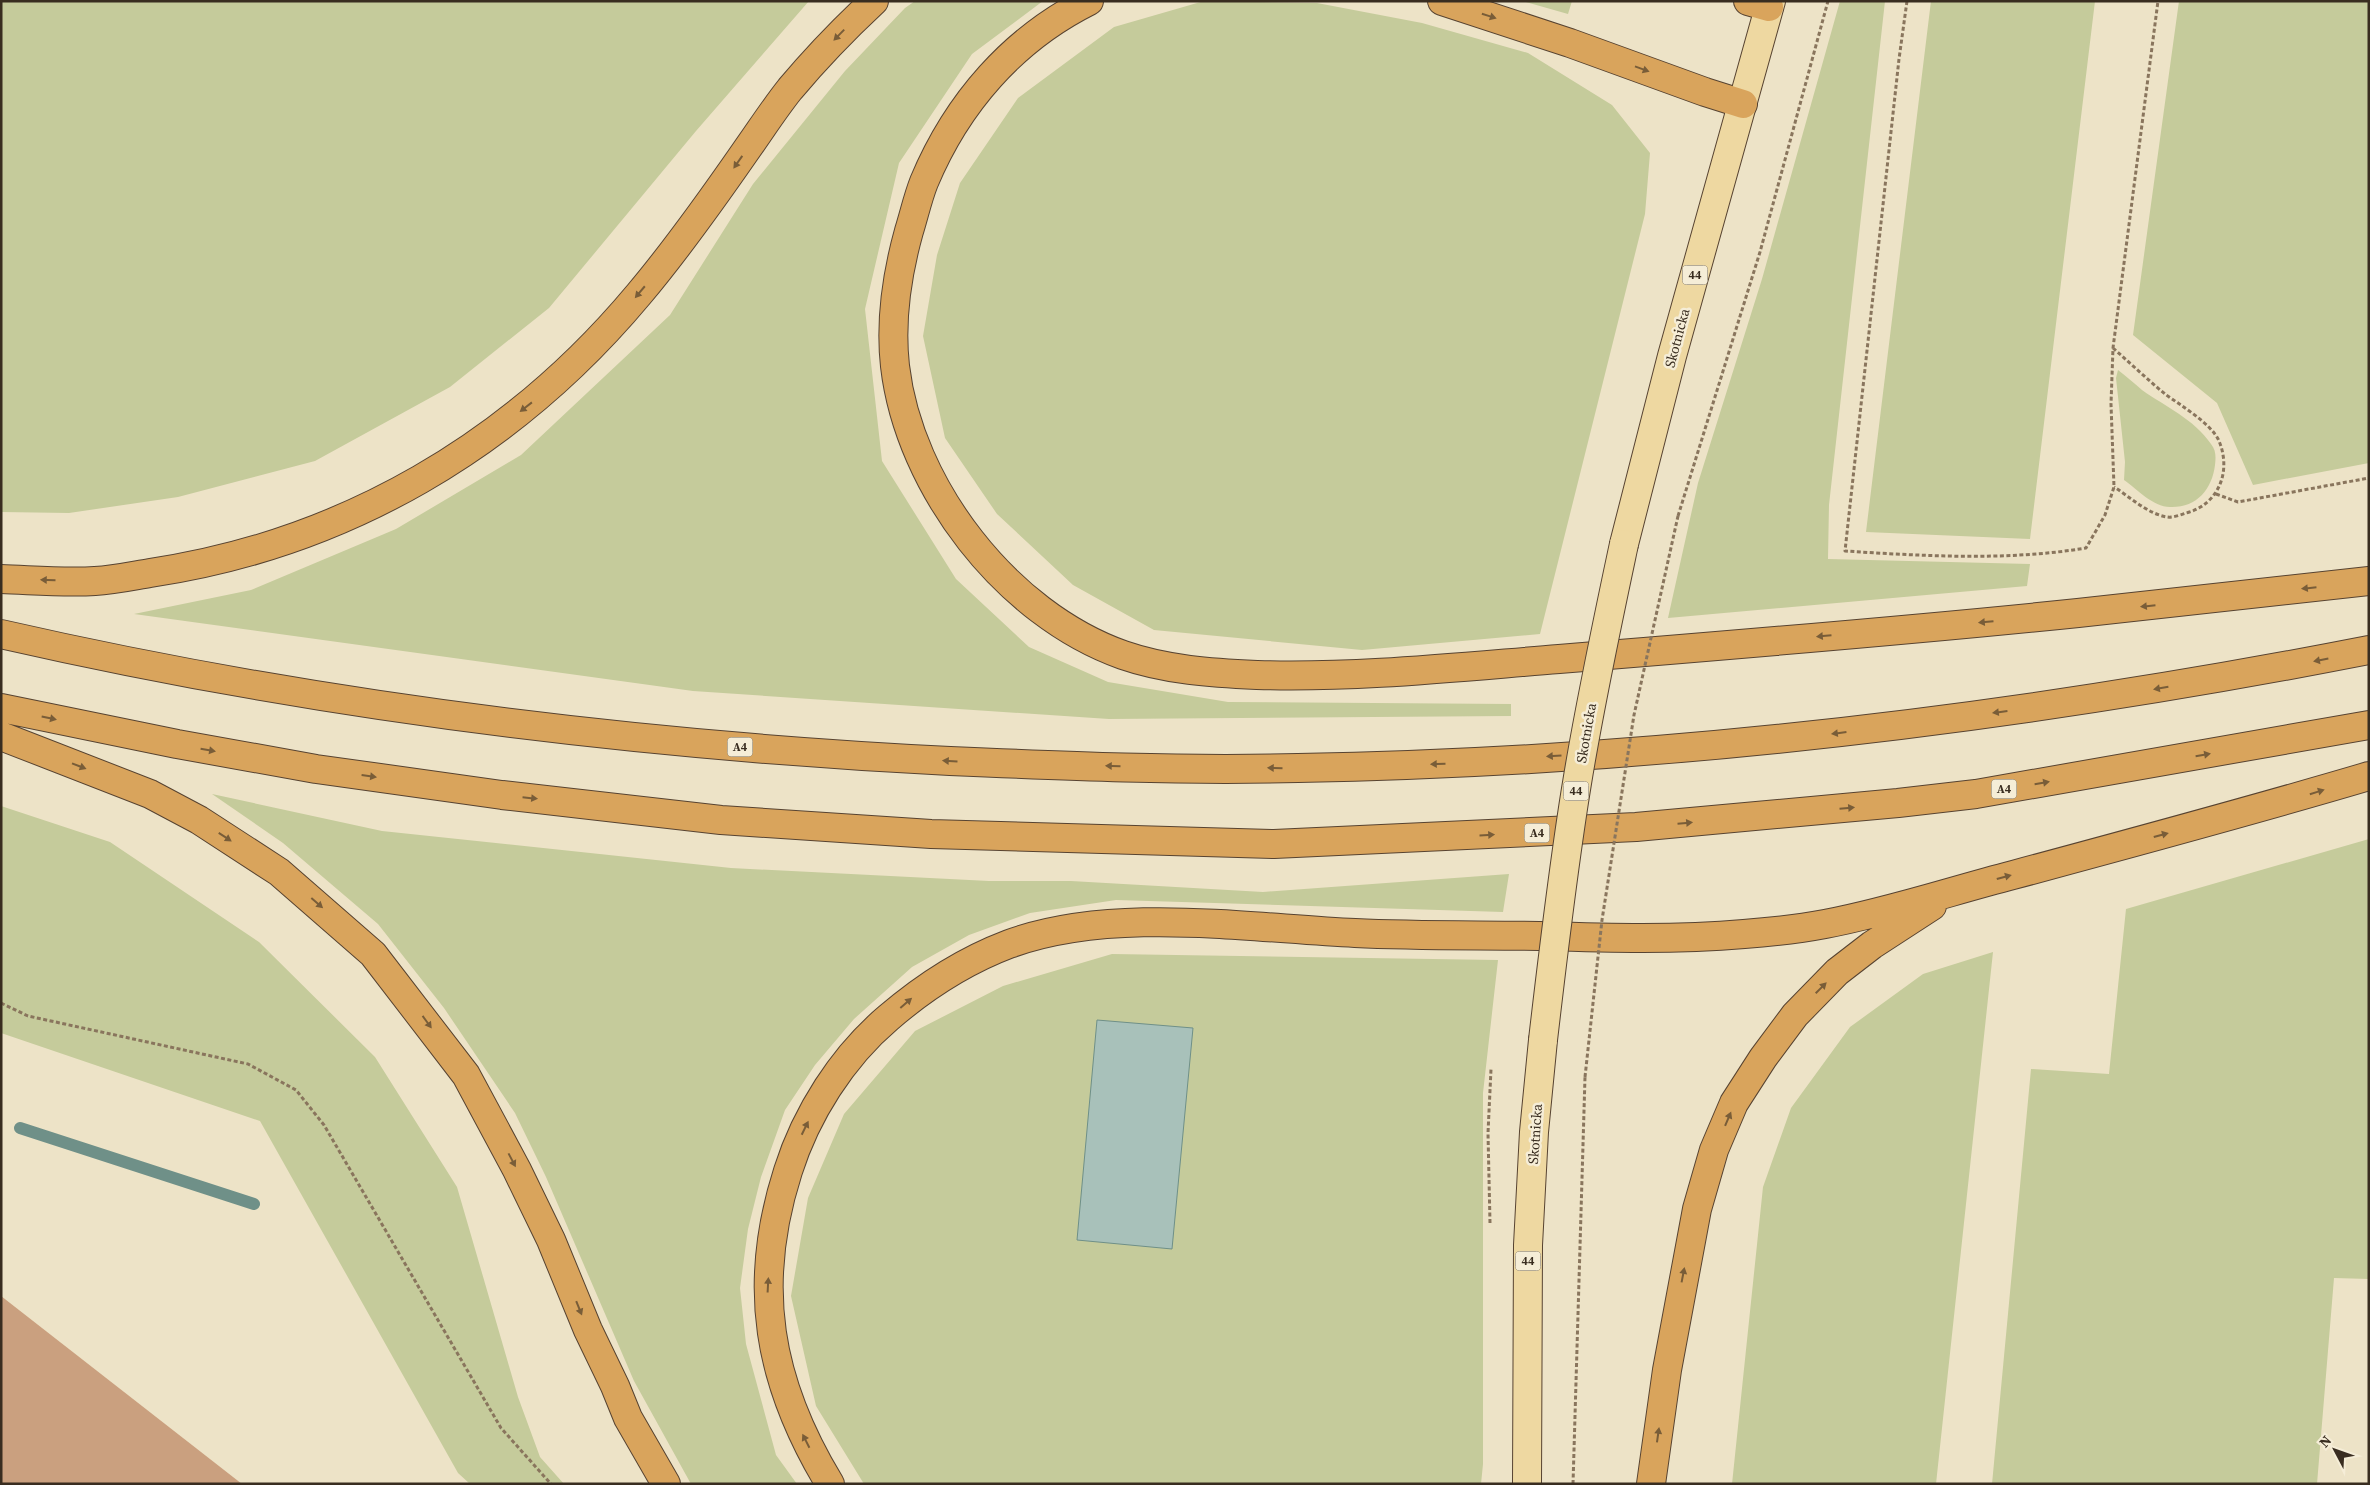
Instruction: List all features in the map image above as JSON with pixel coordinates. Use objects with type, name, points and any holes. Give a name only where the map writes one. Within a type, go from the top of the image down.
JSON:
[{"type":"highway","points":[[1,579],[96,581],[210,563],[280,543],[349,516],[410,486],[474,447],[532,403],[587,350],[638,296],[690,230],[789,90],[838,35],[874,1]]},
{"type":"highway","points":[[1089,1],[1064,14],[1023,42],[966,104],[944,142],[923,185],[900,264],[895,314],[895,365],[906,417],[931,478],[956,523],[989,564],[1028,600],[1075,633],[1122,655],[1172,668],[1225,674],[1290,676],[1378,673],[1727,645],[2037,617],[2369,582]]},
{"type":"highway","points":[[1442,1],[1570,43],[1743,104]]},
{"type":"highway","name":"A4","points":[[1,634],[276,688],[394,707],[614,735],[834,755],[1056,766],[1294,768],[1449,763],[1809,736],[2066,704],[2271,670],[2369,650]]},
{"type":"highway","name":"A4","points":[[1,708],[177,744],[316,769],[502,795],[721,820],[932,834],[1274,844],[1636,827],[1898,803],[1976,794],[2369,725]]},
{"type":"highway","points":[[1,736],[150,794],[199,820],[279,872],[373,954],[466,1076],[517,1170],[551,1240],[588,1330],[628,1418],[666,1484]]},
{"type":"highway","points":[[830,1484],[796,1420],[780,1375],[771,1336],[768,1292],[771,1248],[779,1198],[794,1152],[814,1109],[843,1067],[873,1031],[913,996],[959,966],[1011,944],[1060,930],[1105,925],[1178,923],[1361,933],[1675,939],[1745,934],[1822,925],[1887,910],[2254,810],[2369,776]]},
{"type":"highway","points":[[1651,1484],[1676,1316],[1697,1209],[1714,1150],[1734,1103],[1763,1058],[1795,1014],[1837,972],[1872,945],[1956,890]]},
{"type":"main road","name":"Skotnicka","points":[[1527,1484],[1528,1245],[1534,1132],[1560,896],[1577,783],[1602,642],[1624,544],[1672,356],[1743,104],[1763,3]]},
{"type":"path","points":[[1573,1484],[1585,1077],[1602,920],[1632,725],[1678,516],[1760,252],[1828,1]]},
{"type":"path","points":[[1907,1],[1898,59],[1845,551],[1924,555],[2052,554],[2086,548],[2105,515],[2114,487],[2111,404],[2113,348],[2158,1]]},
{"type":"path","points":[[2113,348],[2164,393],[2195,415],[2219,440],[2225,464],[2216,494],[2210,502],[2196,511],[2168,518],[2151,511],[2114,487]]},
{"type":"path","points":[[2216,494],[2238,502],[2369,478]]},
{"type":"path","points":[[1,1003],[28,1016],[248,1064],[296,1090],[324,1125],[501,1428],[551,1484]]},
{"type":"green space","points":[[1,1],[809,1],[696,131],[549,308],[450,387],[315,461],[178,497],[69,513],[1,512]]},
{"type":"green space","points":[[915,1],[1043,1],[972,54],[899,163],[865,309],[882,461],[956,579],[1029,647],[1108,682],[1228,702],[1511,704],[1511,716],[1109,719],[693,691],[134,614],[251,590],[396,529],[521,455],[670,315],[753,184],[845,71],[905,8]]},
{"type":"green space","points":[[1204,1],[1317,3],[1422,23],[1528,53],[1612,105],[1650,153],[1645,214],[1540,634],[1362,650],[1154,630],[1073,585],[997,514],[945,438],[923,336],[937,255],[960,183],[1018,98],[1114,27]]},
{"type":"green space","points":[[1522,1],[1572,1],[1568,14]]},
{"type":"green space","points":[[1840,1],[1885,1],[1829,505],[1828,559],[2030,564],[2027,586],[1668,618],[1698,483],[1762,279]]},
{"type":"green space","points":[[1931,1],[2095,1],[2030,539],[1866,532]]},
{"type":"green space","points":[[2179,1],[2369,1],[2369,463],[2253,485],[2217,403],[2133,335]]},
{"type":"green space","points":[[2118,370],[2142,390],[2188,420],[2213,446],[2215,465],[2213,474],[2206,490],[2195,501],[2179,507],[2157,504],[2124,480],[2125,462],[2116,378]]},
{"type":"green space","points":[[212,794],[382,831],[731,868],[989,881],[1071,881],[1263,892],[1509,874],[1503,912],[1116,900],[1030,913],[969,935],[912,967],[854,1019],[815,1065],[785,1110],[761,1177],[748,1229],[740,1288],[746,1344],[776,1455],[797,1484],[691,1484],[634,1381],[546,1177],[515,1113],[444,1008],[378,924],[283,843]]},
{"type":"green space","points":[[1,806],[110,842],[259,942],[375,1057],[457,1187],[518,1397],[540,1457],[564,1484],[470,1484],[458,1473],[260,1121],[1,1033]]},
{"type":"green space","points":[[2369,839],[2369,1279],[2334,1278],[2317,1484],[1992,1484],[2031,1069],[2109,1074],[2126,909]]},
{"type":"green space","points":[[1993,952],[1936,1484],[1732,1484],[1763,1187],[1791,1108],[1850,1027],[1923,974]]},
{"type":"green space","points":[[1112,954],[1498,960],[1483,1093],[1483,1464],[1481,1484],[864,1484],[816,1406],[791,1296],[808,1198],[844,1114],[915,1031],[1003,986]]},
{"type":"water","points":[[1097,1020],[1193,1028],[1172,1249],[1077,1240]]},
{"type":"building","points":[[1,1296],[242,1484],[1,1484]]},
{"type":"waterway","points":[[20,1128],[254,1204]]}]
